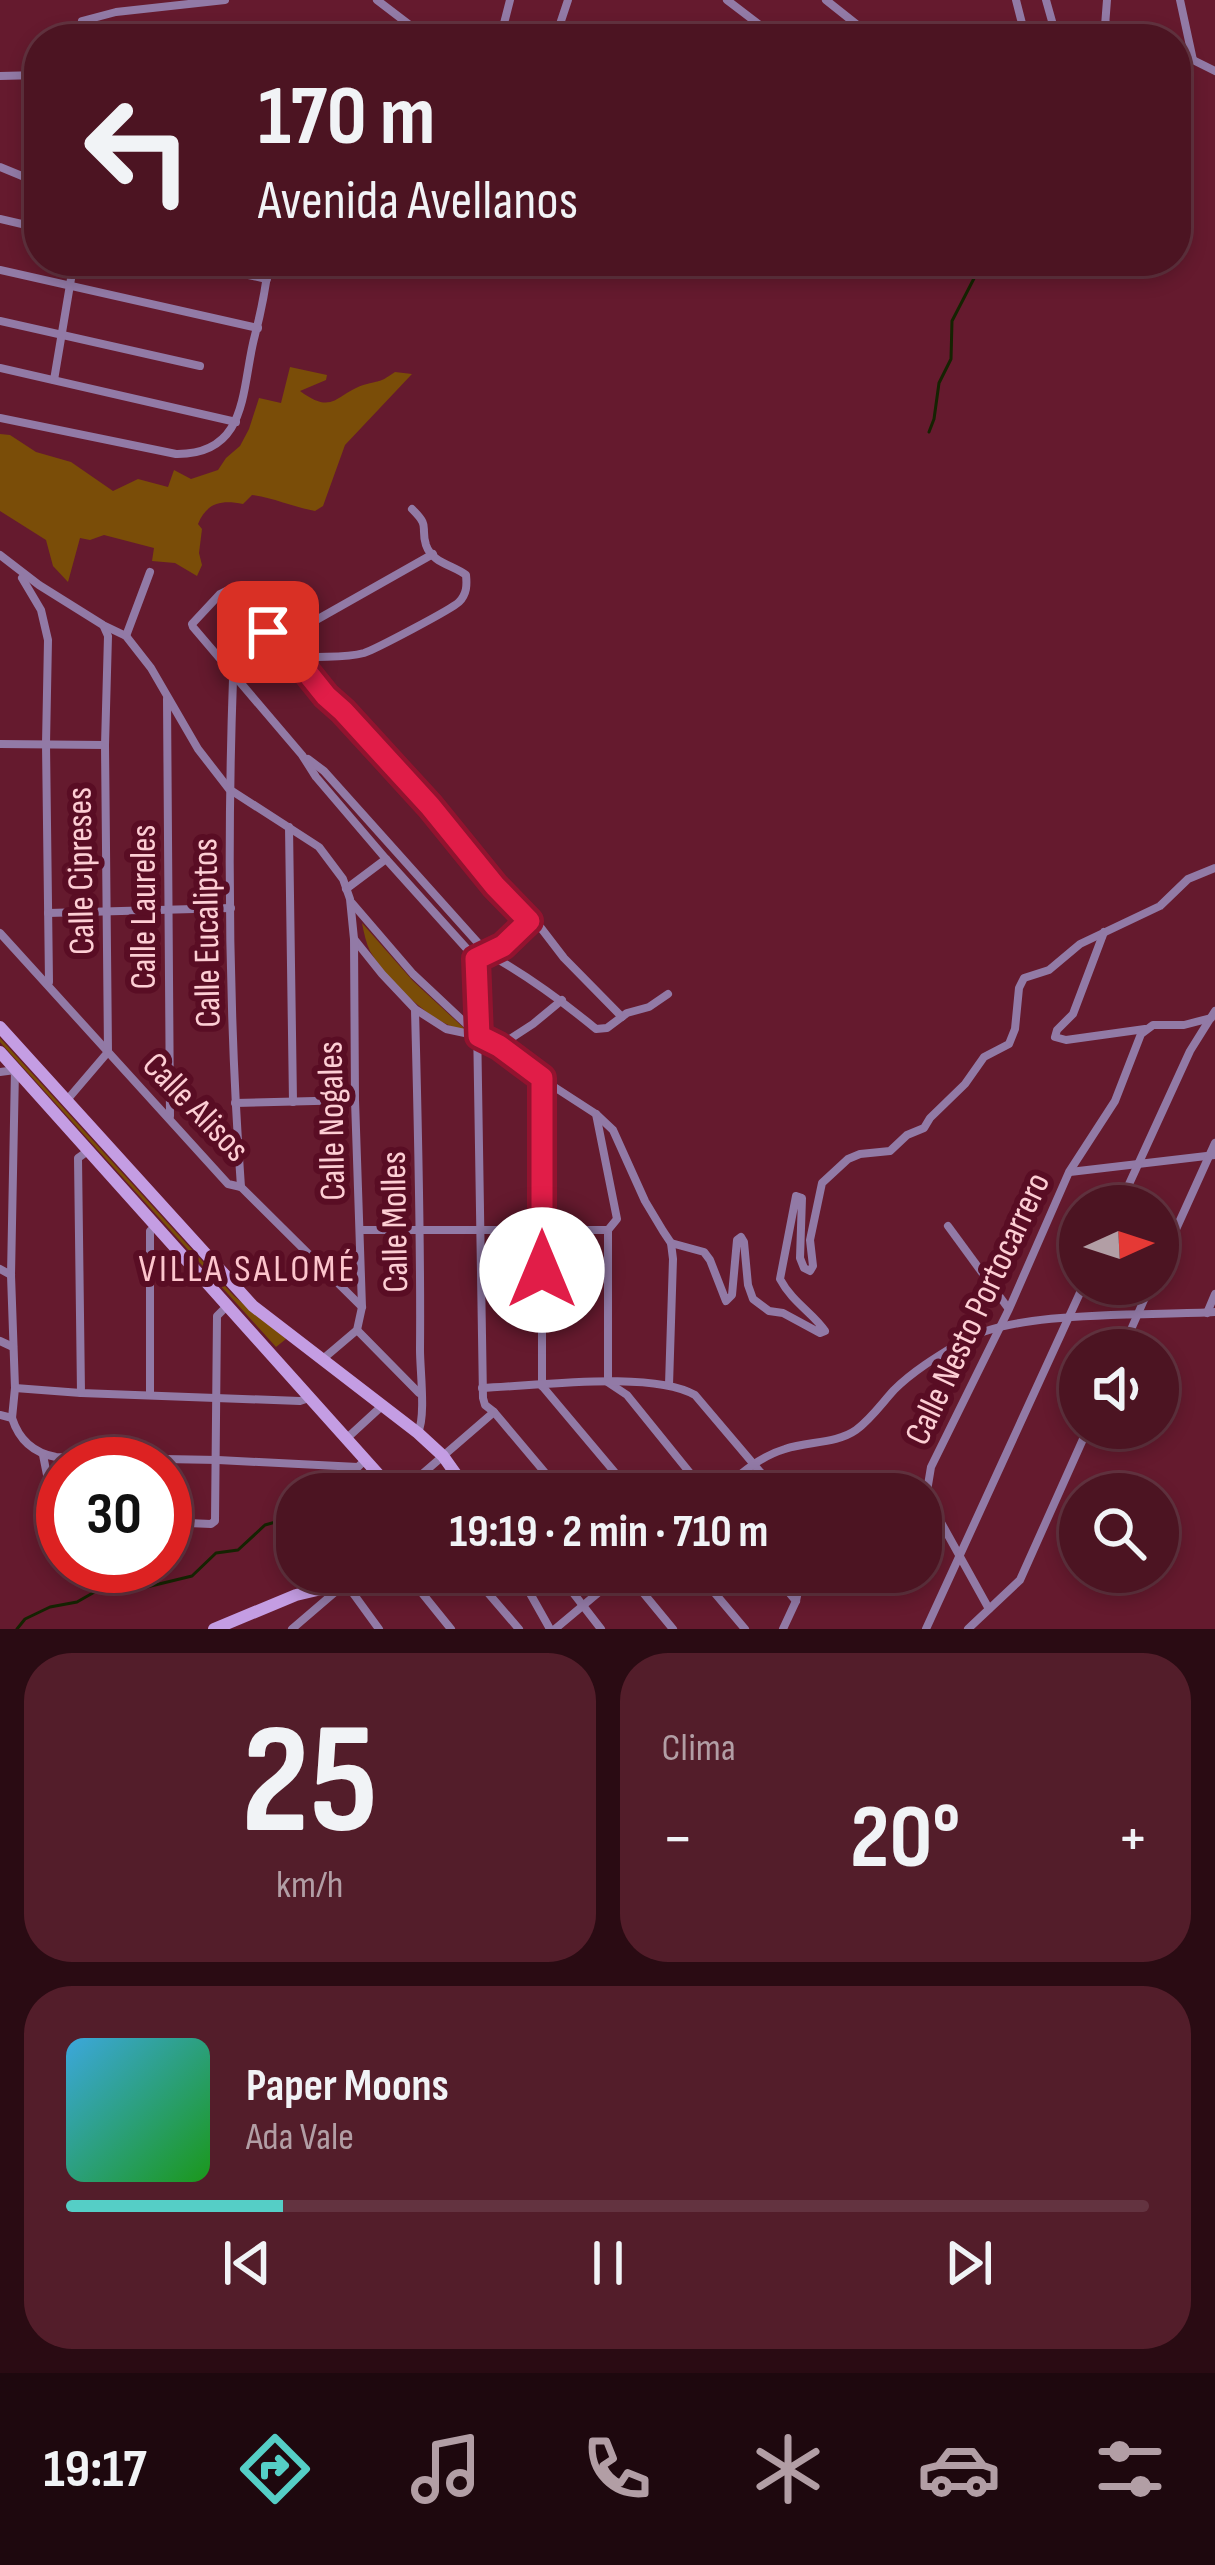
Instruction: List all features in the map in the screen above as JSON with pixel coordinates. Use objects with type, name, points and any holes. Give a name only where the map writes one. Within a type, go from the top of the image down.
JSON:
[{"type":"main road","points":[[0,1027],[253,1306],[384,1404],[443,1456],[455,1473]]},
{"type":"main road","points":[[0,1052],[8,1071],[88,1150],[377,1473]]},
{"type":"main road","points":[[214,1629],[305,1593]]},
{"type":"street","points":[[82,21],[116,12],[225,0]]},
{"type":"street","points":[[377,0],[408,24]]},
{"type":"street","points":[[728,0],[758,24]]},
{"type":"street","points":[[826,0],[856,24]]},
{"type":"street","points":[[1107,0],[1107,24]]},
{"type":"street","points":[[1191,51],[1193,60],[1215,71]]},
{"type":"street","points":[[26,276],[258,328]]},
{"type":"street","points":[[54,380],[72,276]]},
{"type":"street","points":[[253,276],[267,279]]},
{"type":"street","points":[[0,418],[176,454],[215,446],[236,420],[267,276]]},
{"type":"street","points":[[0,321],[200,366]]},
{"type":"street","points":[[0,368],[236,420]]},
{"type":"street","points":[[221,416],[223,438]]},
{"type":"street","points":[[296,659],[363,653],[456,604],[464,594],[466,575],[433,554],[426,544],[424,522],[412,509]]},
{"type":"street","points":[[268,632],[293,614],[318,619],[433,554]]},
{"type":"street","points":[[0,555],[18,571],[126,636],[229,789],[319,847],[348,894],[413,974],[479,1036]]},
{"type":"street","points":[[18,571],[41,610],[48,640],[49,984]]},
{"type":"street","points":[[126,636],[150,572]]},
{"type":"street","points":[[547,1473],[485,1405],[482,1388],[476,959],[386,859],[192,624],[220,594],[237,590],[256,604],[268,632],[430,806],[506,898],[541,928],[622,1017]]},
{"type":"street","name":"Calle Cipreses","points":[[103,625],[108,636],[108,1052]]},
{"type":"street","name":"Calle Eucaliptos","points":[[233,677],[229,789],[241,1187]]},
{"type":"street","name":"Calle Laureles","points":[[167,696],[170,1118]]},
{"type":"street","points":[[0,744],[105,746]]},
{"type":"street","points":[[302,755],[323,771],[487,953],[562,1000],[599,1030],[668,994]]},
{"type":"street","points":[[289,827],[293,1102]]},
{"type":"street","points":[[348,894],[386,859]]},
{"type":"street","points":[[671,1243],[704,1252],[728,1301],[737,1240],[743,1239],[753,1299],[769,1311],[823,1333],[824,1327],[804,1311],[780,1280],[795,1198],[802,1198],[800,1258],[810,1271],[811,1228],[821,1183],[848,1159],[890,1151],[914,1130],[924,1128],[984,1058],[1009,1044],[1024,978],[1049,970],[1080,944],[1160,905],[1188,879],[1215,868]]},
{"type":"street","name":"Calle Nogales","points":[[348,894],[354,939],[362,1307],[358,1330]]},
{"type":"street","points":[[48,913],[231,908]]},
{"type":"street","points":[[476,959],[503,946],[529,921]]},
{"type":"street","points":[[1104,932],[1072,1014],[1055,1037],[1066,1040],[1161,1024],[1184,1025],[1213,1014]]},
{"type":"street","name":"Calle Alisos","points":[[0,933],[228,1184],[241,1187],[362,1307]]},
{"type":"street","points":[[354,939],[415,1009],[446,1029],[499,1046],[613,1130],[645,1201],[671,1243],[668,1384]]},
{"type":"street","points":[[499,1046],[562,1000]]},
{"type":"street","name":"Calle Molles","points":[[415,1009],[423,1422],[418,1433]]},
{"type":"street","points":[[1128,1185],[1190,1051],[1213,1014]]},
{"type":"street","name":"Calle Nesto Portocarrero","points":[[989,1609],[933,1508],[928,1477],[1069,1172],[1115,1101],[1147,1028]]},
{"type":"street","points":[[66,1101],[108,1052]]},
{"type":"street","points":[[8,1071],[12,1418],[22,1440],[36,1450]]},
{"type":"street","points":[[542,1078],[542,1386],[615,1473]]},
{"type":"street","points":[[235,1103],[356,1100]]},
{"type":"street","points":[[360,1230],[608,1230],[617,1214],[596,1114]]},
{"type":"street","points":[[1179,1225],[1215,1143]]},
{"type":"street","points":[[81,1393],[78,1158],[88,1150]]},
{"type":"street","points":[[1069,1172],[1212,1156]]},
{"type":"street","points":[[150,1395],[150,1231],[155,1226]]},
{"type":"street","points":[[948,1226],[1009,1310]]},
{"type":"street","points":[[608,1230],[608,1382]]},
{"type":"street","points":[[0,1269],[10,1275]]},
{"type":"street","points":[[742,1473],[781,1450],[838,1439],[856,1430],[896,1389],[967,1338],[1000,1327],[1069,1317],[1211,1312],[1215,1294]]},
{"type":"street","points":[[926,1629],[1074,1305]]},
{"type":"street","points":[[1131,1329],[1142,1305]]},
{"type":"street","points":[[192,1523],[215,1521],[217,1316],[227,1306]]},
{"type":"street","points":[[324,1358],[358,1330],[420,1394]]},
{"type":"street","points":[[0,1342],[13,1347]]},
{"type":"street","points":[[608,1382],[627,1395],[689,1473]]},
{"type":"street","points":[[482,1388],[668,1384],[695,1395],[762,1473]]},
{"type":"street","points":[[15,1388],[309,1398]]},
{"type":"street","points":[[346,1439],[384,1404]]},
{"type":"street","points":[[422,1473],[494,1412]]},
{"type":"street","points":[[0,1415],[12,1418]]},
{"type":"street","points":[[968,1629],[1020,1580],[1079,1449]]},
{"type":"street","points":[[192,1459],[327,1467],[358,1467],[364,1460]]},
{"type":"street","points":[[292,1629],[334,1593]]},
{"type":"street","points":[[346,1593],[379,1629]]},
{"type":"street","points":[[422,1593],[451,1629]]},
{"type":"street","points":[[488,1593],[519,1629]]},
{"type":"street","points":[[531,1593],[553,1629],[598,1593]]},
{"type":"street","points":[[572,1593],[601,1629]]},
{"type":"street","points":[[642,1593],[673,1629]]},
{"type":"street","points":[[715,1593],[745,1629]]},
{"type":"street","points":[[789,1593],[796,1601]]},
{"type":"street","points":[[783,1629],[798,1593]]},
{"type":"street","points":[[728,1629],[738,1621]]},
{"type":"shaded area","points":[[290,367],[327,375],[326,380],[300,391],[321,402],[395,372],[412,374],[345,445],[323,506],[315,511],[252,495],[243,504],[222,503],[206,511],[198,524],[202,565],[197,576],[175,563],[152,561],[154,548],[104,535],[80,538],[68,582],[53,566],[46,540],[0,511],[0,434],[71,462],[113,491],[138,479],[168,487],[174,470],[191,479],[218,470],[240,446],[259,398],[281,403]]},
{"type":"shaded area","points":[[362,923],[413,981],[466,1030],[440,1021],[399,988],[370,951]]},
{"type":"shaded area","points":[[0,1038],[234,1296],[286,1339],[276,1347]]},
{"type":"waterway","points":[[929,432],[939,383],[951,359],[952,321],[975,276]]},
{"type":"waterway","points":[[17,1629],[25,1619],[98,1590],[122,1593],[192,1576],[216,1553],[238,1550],[265,1525],[276,1522]]},
{"type":"district","name":"VILLA SALOMÉ","points":[[248,1267]]},
{"type":"route","points":[[268,632],[430,806],[529,921],[503,946],[476,959],[476,984],[479,1036],[542,1078],[542,1270]]}]
